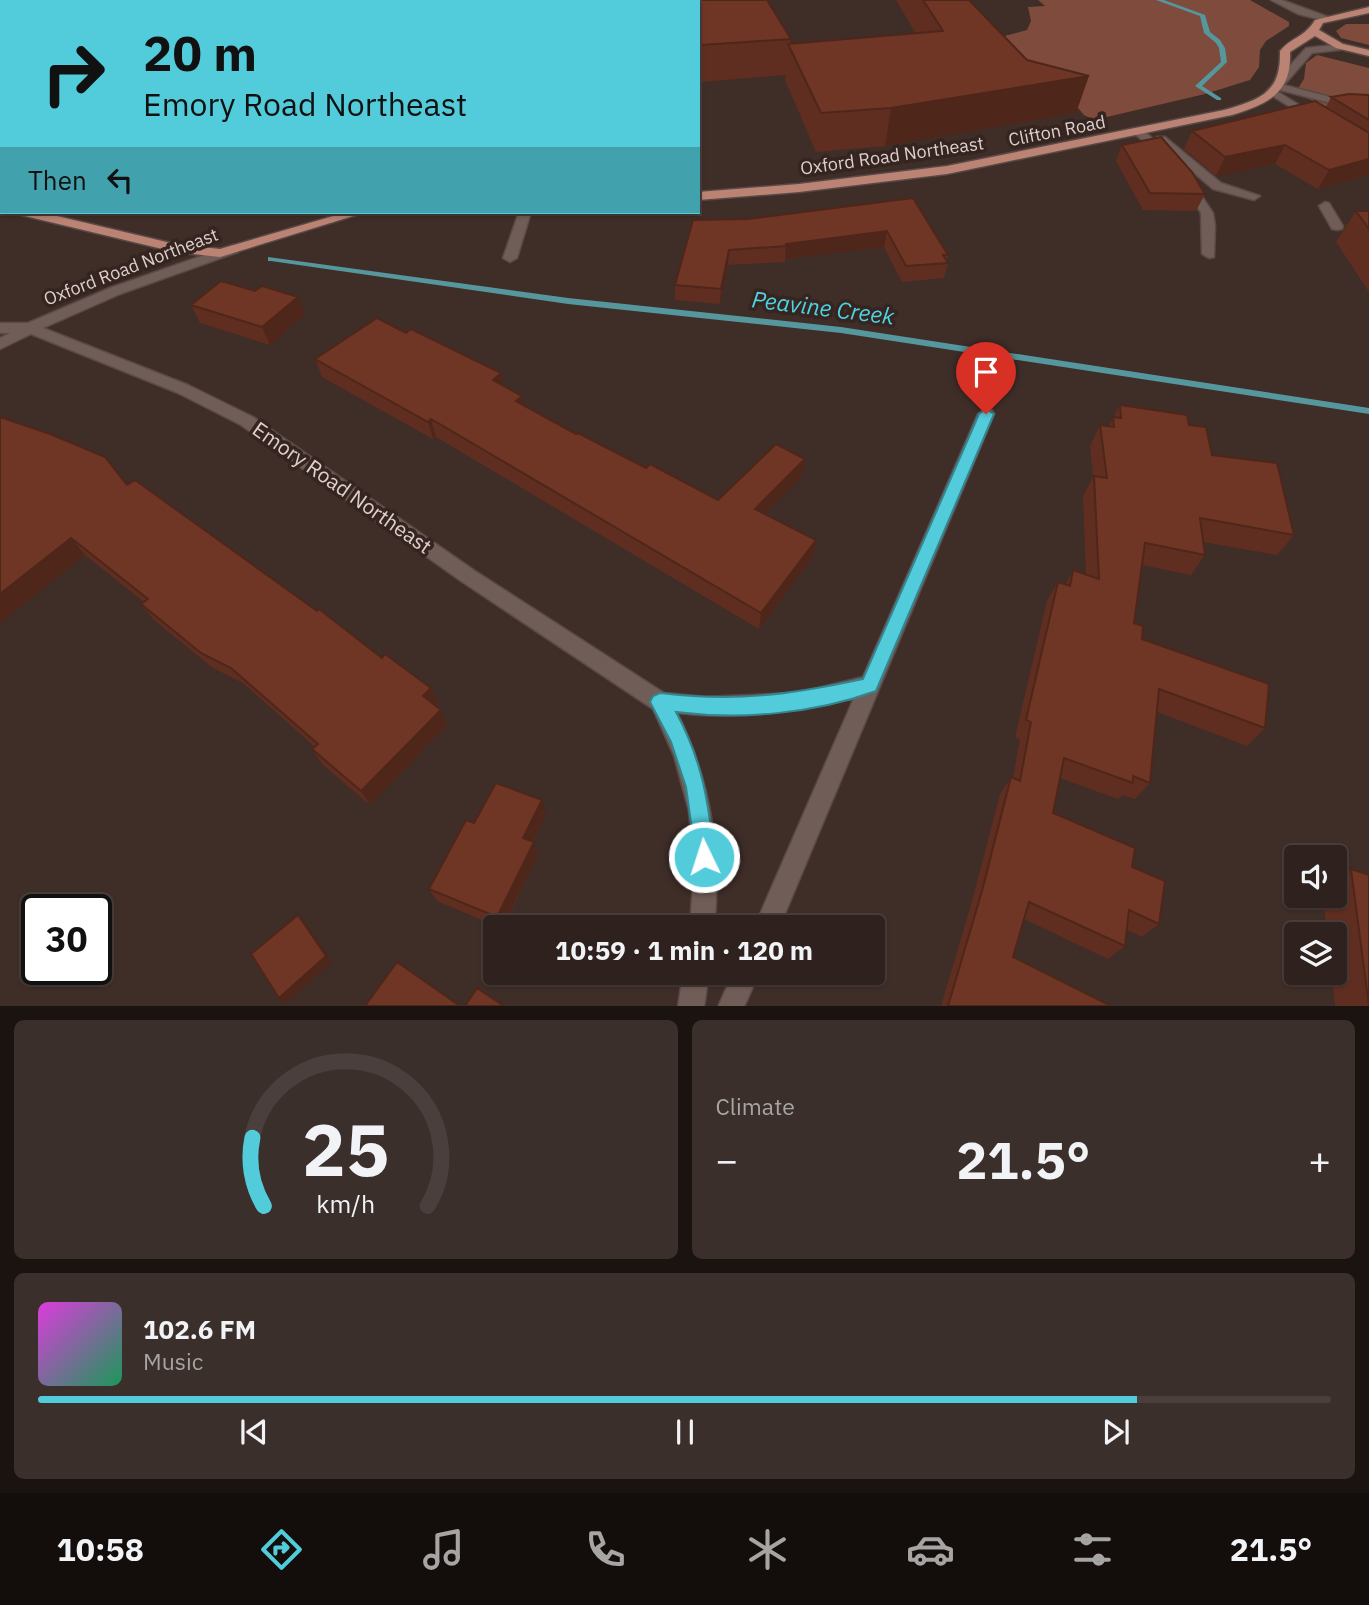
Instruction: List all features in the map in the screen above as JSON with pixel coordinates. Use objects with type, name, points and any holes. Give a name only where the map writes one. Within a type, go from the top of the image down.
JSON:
[{"type":"main road","points":[[1367,53],[1326,40],[1314,30],[1317,24],[1326,18],[1369,10]]},
{"type":"main road","points":[[1346,15],[1369,18]]},
{"type":"main road","points":[[33,214],[175,248],[220,253],[271,236]]},
{"type":"main road","points":[[319,222],[352,214]]},
{"type":"street","points":[[1275,0],[1301,12],[1326,18]]},
{"type":"street","points":[[1278,85],[1285,51],[1292,44],[1310,36],[1314,30]]},
{"type":"street","name":"Oxford Road Northeast","points":[[700,196],[799,188],[947,170],[1145,131],[1230,111],[1278,85],[1309,50],[1343,47]]},
{"type":"street","points":[[1278,85],[1369,110]]},
{"type":"street","points":[[1278,85],[1323,125]]},
{"type":"street","points":[[1145,131],[1217,186],[1254,196]]},
{"type":"street","points":[[1145,131],[1204,205],[1209,226],[1205,245],[1209,254]]},
{"type":"street","points":[[1325,206],[1337,226]]},
{"type":"street","points":[[510,258],[524,214]]},
{"type":"street","name":"Oxford Road Northeast","points":[[0,344],[113,291],[319,222]]},
{"type":"street","name":"Emory Road Northeast","points":[[0,328],[30,328],[183,389],[247,421],[468,576],[660,702],[705,707],[799,702],[869,685]]},
{"type":"street","points":[[772,915],[986,414]]},
{"type":"street","name":"Emory Road Northeast","points":[[660,702],[680,740],[696,787],[704,834],[704,915]]},
{"type":"street","points":[[691,1006],[694,985]]},
{"type":"street","points":[[731,1006],[741,985]]},
{"type":"shaded area","points":[[1038,0],[1250,0],[1289,22],[1289,26],[1266,41],[1260,50],[1259,67],[1250,80],[1205,94],[1094,120],[1084,115],[1072,101],[997,38],[1027,30],[1031,21],[1028,7],[1045,6]]},
{"type":"shaded area","points":[[1346,24],[1369,24],[1369,45],[1341,38],[1336,31]]},
{"type":"shaded area","points":[[1317,55],[1369,68],[1369,99],[1327,107],[1295,93],[1304,79],[1306,63]]},
{"type":"building","points":[[700,0],[767,0],[791,39],[701,45]]},
{"type":"building","points":[[923,0],[969,0],[1027,60],[1089,76],[891,108],[821,113],[788,44],[943,31]]},
{"type":"building","points":[[1369,95],[1369,120],[1331,97]]},
{"type":"building","points":[[1315,101],[1369,133],[1369,159],[1329,170],[1285,145],[1225,157],[1192,131]]},
{"type":"building","points":[[1161,137],[1192,172],[1205,194],[1150,193],[1122,145]]},
{"type":"building","points":[[913,198],[948,255],[943,255],[948,263],[906,266],[887,231],[786,244],[787,246],[729,250],[721,289],[675,285],[693,220],[748,219]]},
{"type":"building","points":[[1356,211],[1369,211],[1369,229]]},
{"type":"building","points":[[221,281],[255,291],[262,286],[298,297],[262,327],[191,305]]},
{"type":"building","points":[[377,318],[406,333],[411,329],[501,373],[493,380],[522,396],[516,401],[576,434],[646,468],[650,464],[718,500],[776,444],[805,459],[755,509],[816,540],[761,613],[431,419],[428,422],[315,359]]},
{"type":"building","points":[[1120,405],[1187,415],[1189,425],[1206,427],[1212,455],[1277,463],[1294,535],[1200,518],[1205,555],[1145,543],[1134,623],[1143,626],[1142,639],[1269,684],[1265,728],[1159,689],[1150,783],[1133,776],[1133,783],[1064,758],[1053,813],[1135,848],[1132,867],[1165,881],[1159,924],[1129,910],[1125,946],[1029,902],[1013,957],[1111,1006],[948,1006],[982,891],[1011,777],[1020,781],[1031,722],[1026,720],[1058,582],[1070,586],[1073,570],[1099,579],[1094,476],[1107,478],[1100,425],[1114,427],[1113,417],[1121,418]]},
{"type":"building","points":[[0,417],[105,457],[127,485],[135,480],[317,611],[319,609],[382,658],[385,654],[431,688],[423,696],[441,710],[361,791],[312,749],[318,744],[231,668],[201,653],[141,604],[148,599],[71,538],[0,594]]},
{"type":"building","points":[[496,783],[542,800],[523,838],[534,842],[498,915],[429,889],[466,820],[474,823]]},
{"type":"building","points":[[1351,869],[1369,875],[1369,1006]]},
{"type":"building","points":[[298,915],[326,956],[279,998],[251,954]]},
{"type":"building","points":[[397,962],[460,1006],[365,1006]]},
{"type":"building","points":[[477,988],[504,1006],[465,1006]]},
{"type":"waterway","points":[[1159,0],[1202,15],[1207,33],[1220,44],[1224,62],[1198,86],[1219,99]]},
{"type":"waterway","name":"Peavine Creek","points":[[271,259],[568,301],[841,330],[1369,411]]},
{"type":"route","points":[[704,857],[704,834],[696,787],[680,740],[660,702],[705,707],[799,702],[869,685],[986,414]]}]
